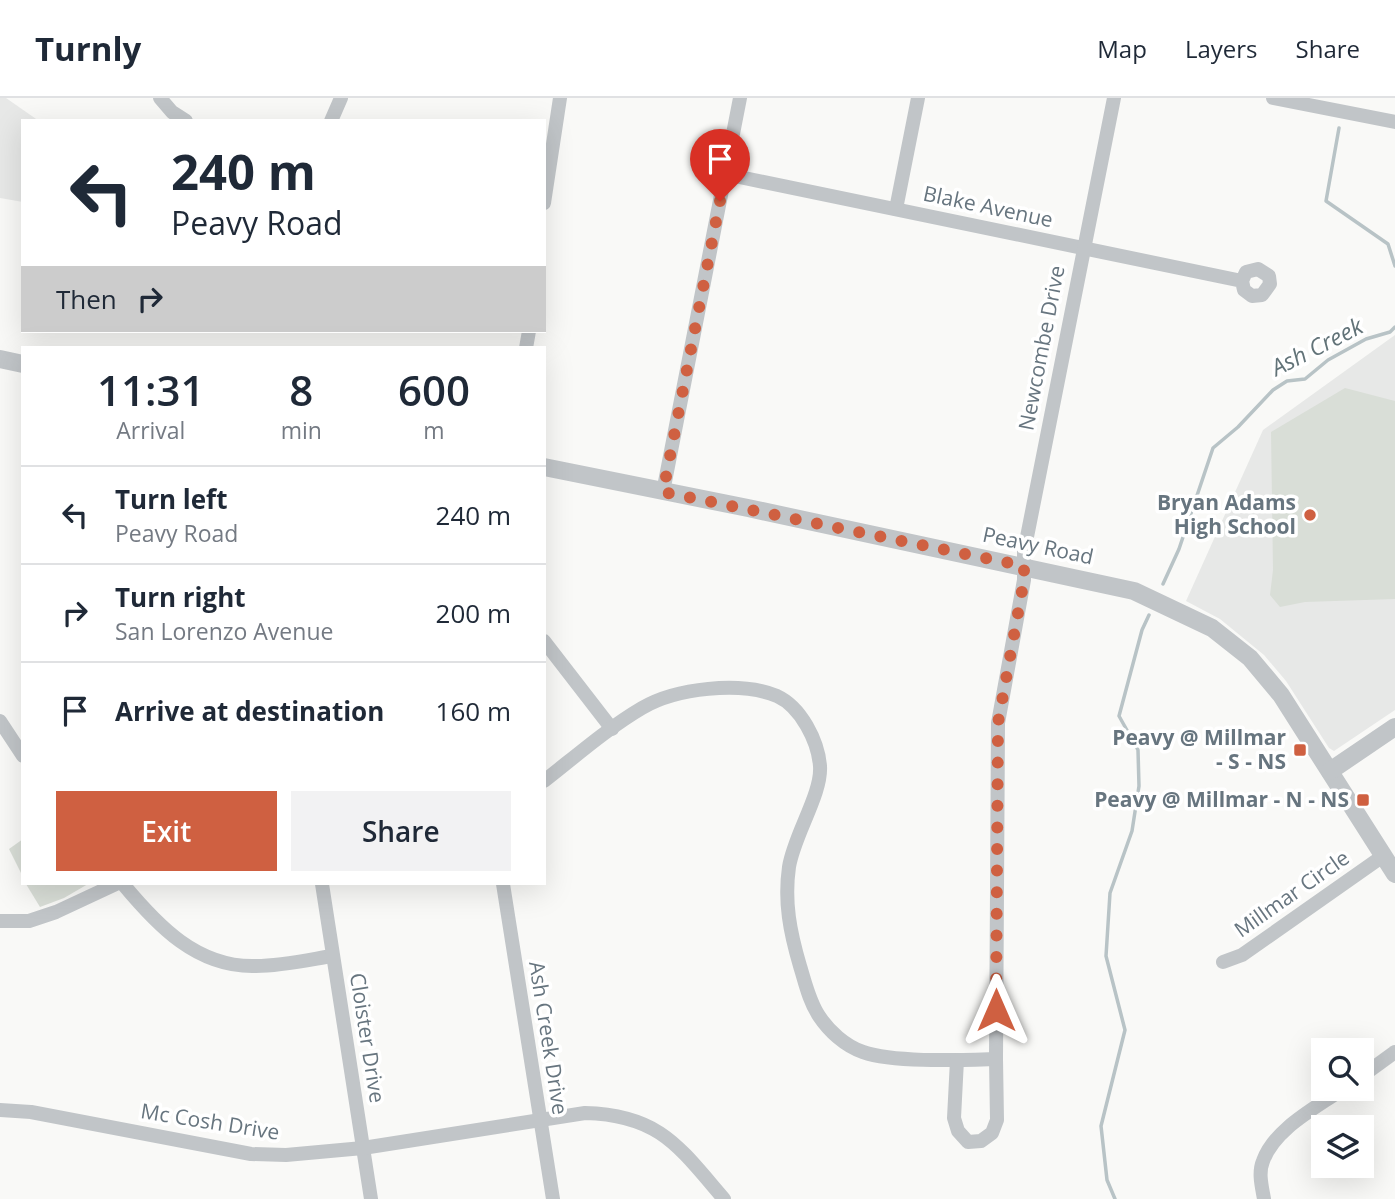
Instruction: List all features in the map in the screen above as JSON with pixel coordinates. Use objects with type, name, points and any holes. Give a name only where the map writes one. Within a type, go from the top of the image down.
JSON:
[{"type":"street","points":[[160,98],[183,119]]},
{"type":"street","points":[[332,119],[341,98]]},
{"type":"street","points":[[546,190],[560,98]]},
{"type":"street","points":[[663,492],[740,98]]},
{"type":"street","points":[[896,209],[918,98]]},
{"type":"street","name":"Newcombe Drive","points":[[957,1060],[954,1118],[958,1131],[968,1142],[981,1142],[992,1133],[997,1120],[998,723],[1024,580],[1024,552],[1114,98]]},
{"type":"street","points":[[1273,98],[1395,122]]},
{"type":"street","name":"Blake Avenue","points":[[725,174],[1242,281]]},
{"type":"street","points":[[0,359],[21,363]]},
{"type":"street","name":"Peavy Road","points":[[546,467],[1134,591],[1212,628],[1241,649],[1268,677],[1395,874]]},
{"type":"street","points":[[546,644],[612,729]]},
{"type":"street","points":[[546,779],[643,707],[671,695],[710,688],[753,690],[778,697],[798,714],[817,747],[820,769],[816,789],[789,866],[787,905],[790,934],[819,1015],[841,1040],[864,1053],[897,1058],[996,1059]]},
{"type":"street","points":[[0,721],[21,752]]},
{"type":"street","points":[[1329,771],[1395,727]]},
{"type":"street","name":"Millmar Circle","points":[[1223,962],[1242,955],[1383,856]]},
{"type":"street","points":[[0,921],[29,921],[114,885]]},
{"type":"street","points":[[124,885],[160,926],[204,956],[238,965],[256,966],[332,956]]},
{"type":"street","name":"Cloister Drive","points":[[322,885],[371,1199]]},
{"type":"street","name":"Ash Creek Drive","points":[[503,885],[553,1199]]},
{"type":"street","points":[[1374,1067],[1395,1052]]},
{"type":"street","points":[[1264,1199],[1261,1183],[1262,1163],[1271,1145],[1284,1131],[1326,1101]]},
{"type":"street","name":"Mc Cosh Drive","points":[[0,1110],[31,1112],[251,1154],[286,1155],[363,1148],[584,1113],[611,1114],[659,1131],[678,1147],[724,1199]]},
{"type":"shaded area","points":[[0,98],[6,98],[36,119],[21,119],[21,202],[0,198]]},
{"type":"shaded area","name":"Bryan Adams High School","points":[[1395,335],[1395,710],[1334,751],[1329,748],[1286,681],[1264,655],[1220,619],[1186,601],[1263,430]]},
{"type":"shaded area","points":[[1345,388],[1395,401],[1395,599],[1305,602],[1280,607],[1270,595],[1273,570],[1271,432]]},
{"type":"shaded area","points":[[21,840],[21,873],[9,849]]},
{"type":"shaded area","points":[[27,885],[86,885],[64,898],[40,907]]},
{"type":"waterway","points":[[1339,128],[1326,201],[1388,244],[1395,266]]},
{"type":"waterway","name":"Ash Creek","points":[[1163,584],[1179,549],[1213,448],[1238,427],[1273,390],[1287,381],[1305,379],[1328,360],[1366,339],[1390,332],[1395,327]]},
{"type":"waterway","name":"Ash Creek","points":[[1115,1199],[1107,1180],[1101,1126],[1125,1030],[1106,956],[1110,893],[1132,831],[1139,786],[1138,750],[1119,716],[1142,630],[1149,615]]},
{"type":"place","name":"Bryan Adams High School","points":[[1310,515]]},
{"type":"place","name":"Peavy @ Millmar - S - NS","points":[[1300,750]]},
{"type":"place","name":"Peavy @ Millmar - N - NS","points":[[1363,800]]},
{"type":"route","points":[[720,201],[663,492],[1024,566],[1024,580],[998,723],[996,1010]]}]
